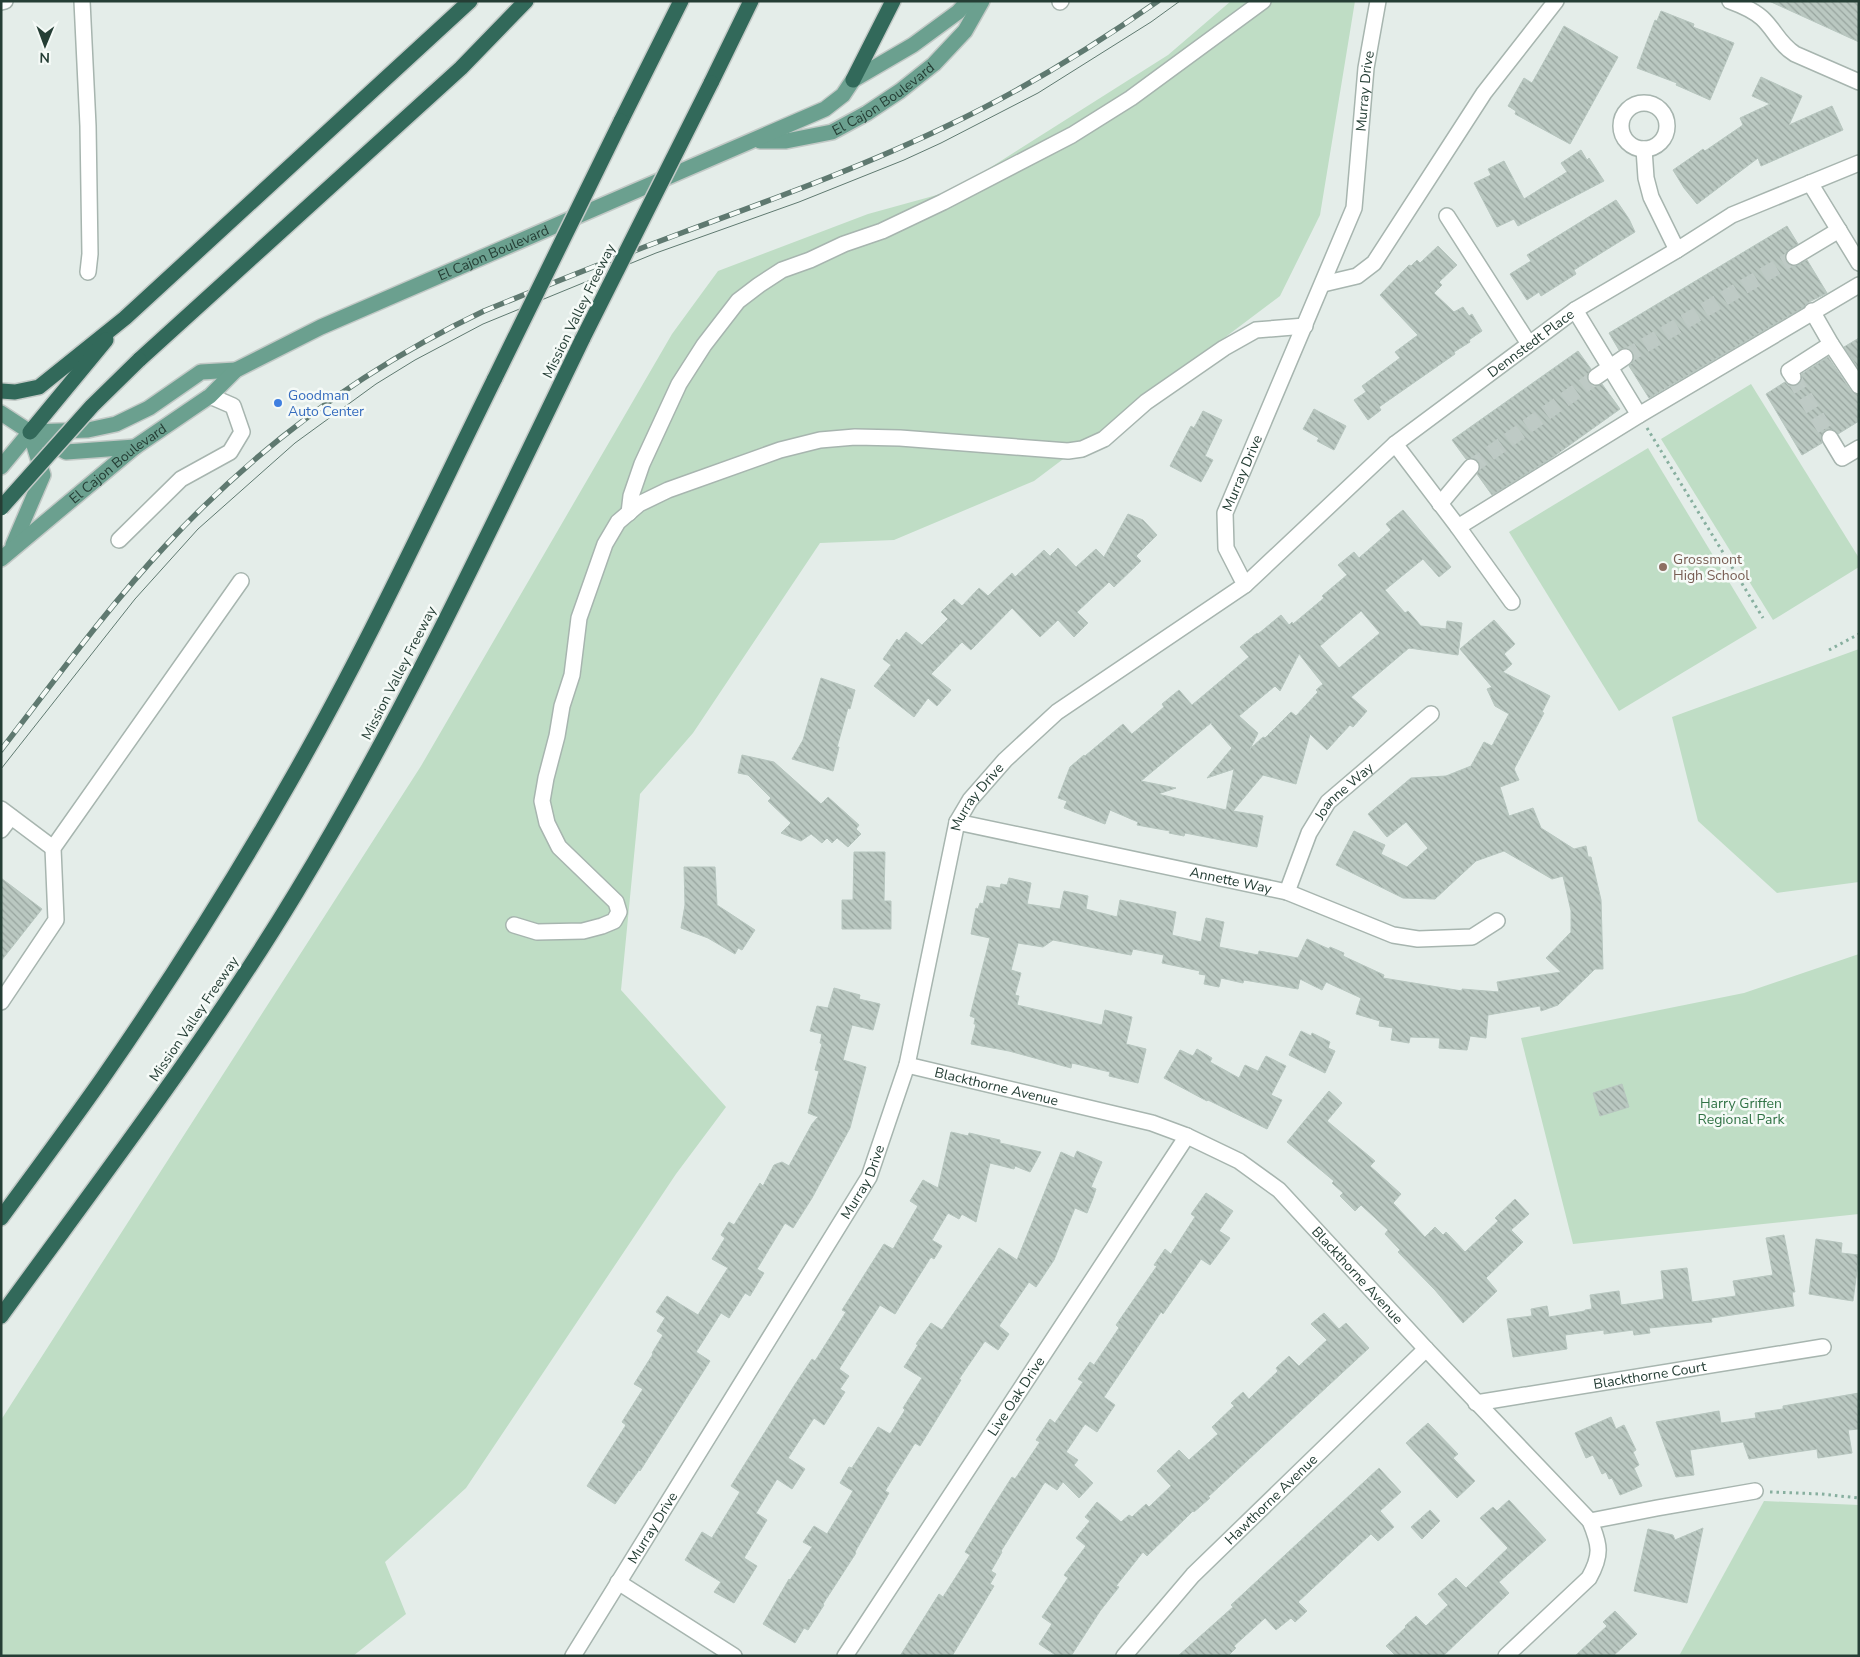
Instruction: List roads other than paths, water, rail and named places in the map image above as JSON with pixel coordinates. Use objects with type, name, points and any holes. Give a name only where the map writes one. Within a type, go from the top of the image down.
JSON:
[{"type":"highway","points":[[1,391],[15,392],[38,387],[125,318],[470,1]]},
{"type":"highway","points":[[1,508],[92,406],[139,360],[432,95],[526,1]]},
{"type":"highway","points":[[1,1218],[102,1078],[171,976],[240,868],[285,791],[362,648],[680,1]]},
{"type":"highway","name":"Mission Valley Freeway","points":[[1,1316],[203,1038],[295,895],[354,794],[422,668],[583,338],[751,1]]},
{"type":"highway","points":[[853,80],[892,1]]},
{"type":"highway","points":[[30,432],[125,318]]},
{"type":"main road","name":"El Cajon Boulevard","points":[[6,554],[135,447],[210,396],[236,370],[321,327],[516,244],[708,159],[826,110],[844,94],[853,80],[913,45],[958,12],[968,1]]},
{"type":"main road","name":"El Cajon Boulevard","points":[[754,141],[786,142],[832,132],[867,113],[900,91],[934,64],[965,31],[982,1]]},
{"type":"main road","name":"El Cajon Boulevard","points":[[30,432],[88,430],[116,424],[149,408],[201,372],[236,370]]},
{"type":"main road","points":[[1,413],[66,452],[135,447]]},
{"type":"main road","points":[[1,467],[30,432]]},
{"type":"main road","points":[[6,554],[43,475],[30,432]]},
{"type":"street","points":[[1,2],[5,1]]},
{"type":"street","points":[[82,1],[88,126],[90,254],[88,272]]},
{"type":"street","points":[[629,513],[631,496],[642,464],[680,384],[704,345],[738,301],[759,284],[782,270],[810,260],[844,244],[882,231],[943,202],[1072,134],[1131,98],[1263,1]]},
{"type":"street","name":"Murray Drive","points":[[573,1656],[870,1177],[907,1064],[957,822],[970,800],[1005,760],[1057,712],[1245,585],[1226,548],[1225,513],[1306,326],[1354,208],[1366,68],[1378,1]]},
{"type":"street","points":[[1323,284],[1357,276],[1374,263],[1484,93],[1556,1]]},
{"type":"street","points":[[1730,1],[1763,19],[1785,48],[1859,82]]},
{"type":"street","points":[[1644,149],[1646,178],[1651,197],[1677,250]]},
{"type":"street","name":"Dennstedt Place","points":[[1245,585],[1394,444],[1575,310],[1732,215],[1859,163]]},
{"type":"street","points":[[1810,183],[1859,263]]},
{"type":"street","points":[[1448,216],[1529,344]]},
{"type":"street","points":[[1794,257],[1839,230]]},
{"type":"street","points":[[1458,527],[1639,415],[1812,311],[1859,285]]},
{"type":"street","points":[[1575,310],[1639,415]]},
{"type":"street","points":[[1812,311],[1859,386]]},
{"type":"street","points":[[514,925],[537,932],[583,931],[614,921],[618,912],[616,902],[559,847],[547,823],[542,801],[562,706],[572,676],[579,618],[594,572],[605,544],[618,522],[639,504],[653,496],[699,478],[780,450],[820,440],[855,436],[1068,451],[1082,449],[1104,439],[1146,402],[1224,348],[1256,330],[1306,326]]},
{"type":"street","points":[[1793,377],[1789,371],[1831,344]]},
{"type":"street","points":[[1596,376],[1625,357]]},
{"type":"street","points":[[119,540],[181,478],[230,452],[242,432],[233,406],[210,396]]},
{"type":"street","points":[[1830,438],[1842,458],[1859,448]]},
{"type":"street","points":[[1394,444],[1458,527],[1512,602]]},
{"type":"street","points":[[1440,504],[1471,467]]},
{"type":"street","points":[[1,1002],[56,920],[53,848],[241,581]]},
{"type":"street","name":"Joanne Way","points":[[1287,892],[1309,833],[1328,802],[1431,714]]},
{"type":"street","points":[[1,830],[6,813],[53,848]]},
{"type":"street","name":"Annette Way","points":[[957,822],[1287,892],[1393,935],[1418,939],[1472,937],[1497,921]]},
{"type":"street","name":"Blackthorne Avenue","points":[[907,1064],[1152,1123],[1187,1136],[1239,1161],[1279,1190],[1476,1403],[1590,1521],[1598,1540],[1598,1562],[1589,1578],[1506,1656]]},
{"type":"street","name":"Live Oak Drive","points":[[845,1656],[1187,1136]]},
{"type":"street","name":"Blackthorne Court","points":[[1476,1403],[1823,1348]]},
{"type":"street","name":"Hawthorne Avenue","points":[[1124,1656],[1192,1575],[1426,1349]]},
{"type":"street","points":[[1590,1521],[1756,1491]]},
{"type":"street","points":[[618,1582],[734,1656]]},
{"type":"tunnel","points":[[1625,357],[1794,257]]},
{"type":"tunnel","points":[[1471,467],[1596,377]]},
{"type":"tunnel","points":[[1793,377],[1830,438]]},
{"type":"tram line","points":[[1,769],[135,599],[198,529],[295,443],[376,384],[415,360],[483,324],[656,253],[799,202],[904,160],[941,143],[1038,93],[1151,22],[1180,1]]},
{"type":"railway","points":[[1,750],[102,619],[167,544],[202,508],[275,443],[355,384],[440,333],[484,311],[634,251],[850,169],[975,113],[1055,68],[1158,1]]},
{"type":"place","name":"Goodman Auto Center","points":[[278,403]]},
{"type":"place","name":"Grossmont High School","points":[[1663,567]]},
{"type":"park label","name":"Harry Griffen Regional Park","points":[[1741,1112]]}]
